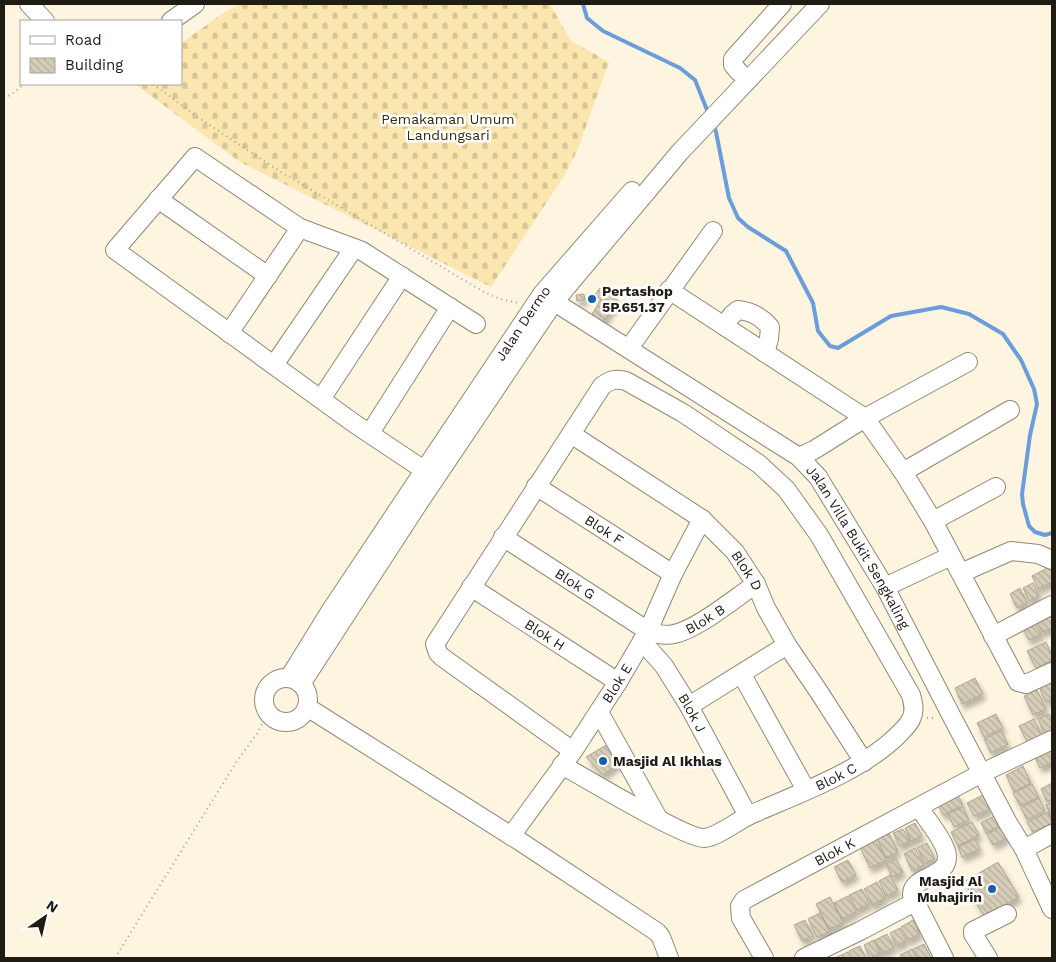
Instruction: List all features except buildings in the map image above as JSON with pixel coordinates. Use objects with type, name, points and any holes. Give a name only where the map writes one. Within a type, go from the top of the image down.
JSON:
[{"type":"street","points":[[29,4],[44,20]]},
{"type":"street","points":[[172,20],[195,4]]},
{"type":"street","points":[[740,77],[732,62],[733,59],[782,4]]},
{"type":"street","points":[[740,77],[803,4]]},
{"type":"street","points":[[740,77],[820,4]]},
{"type":"street","name":"Jalan Dermo","points":[[268,712],[264,699],[269,685],[281,678],[295,681],[331,610],[411,502],[544,300],[676,149],[725,97],[740,77]]},
{"type":"street","points":[[430,474],[321,399],[115,250],[195,157],[300,228],[362,251],[476,324]]},
{"type":"street","points":[[158,199],[268,276]]},
{"type":"street","points":[[229,333],[300,228]]},
{"type":"street","points":[[629,348],[713,231]]},
{"type":"street","points":[[274,365],[354,248]]},
{"type":"street","points":[[321,399],[402,276]]},
{"type":"street","points":[[669,290],[865,418],[904,472],[933,521],[1018,682],[1026,684],[1052,672]]},
{"type":"street","name":"Jalan Villa Bukit Sengkaling","points":[[544,300],[629,348],[799,457],[818,477],[885,587],[952,717],[1024,849],[1052,909]]},
{"type":"street","points":[[370,433],[450,307]]},
{"type":"street","points":[[724,326],[738,310],[748,311],[763,320],[770,327],[765,353]]},
{"type":"street","points":[[799,457],[814,450],[865,418],[968,362]]},
{"type":"street","points":[[471,587],[602,386],[610,380],[619,379],[626,381],[683,413],[759,464],[786,490],[819,535],[911,695],[914,708],[912,719]]},
{"type":"street","points":[[904,472],[1010,410]]},
{"type":"street","name":"Blok D","points":[[571,434],[702,519],[735,552],[756,584],[766,608],[787,645],[864,762]]},
{"type":"street","name":"Blok F","points":[[536,486],[674,574]]},
{"type":"street","points":[[933,521],[996,487]]},
{"type":"street","name":"Blok E","points":[[516,839],[599,712],[645,636],[702,519]]},
{"type":"street","name":"Blok G","points":[[502,537],[645,636]]},
{"type":"street","points":[[961,573],[1011,551],[1032,553],[1052,560]]},
{"type":"street","points":[[885,587],[952,556]]},
{"type":"street","name":"Blok B","points":[[645,636],[674,634],[689,628],[756,584]]},
{"type":"street","name":"Blok C","points":[[471,587],[434,644],[438,653],[568,758],[658,818],[695,836],[704,838],[711,836],[748,816],[864,762],[890,744],[912,719]]},
{"type":"street","name":"Blok H","points":[[471,587],[618,682]]},
{"type":"street","points":[[993,636],[1052,605]]},
{"type":"street","name":"Blok J","points":[[645,636],[689,706],[748,816]]},
{"type":"street","points":[[689,706],[787,645]]},
{"type":"street","points":[[742,674],[806,790]]},
{"type":"street","points":[[268,712],[273,717],[285,722],[298,718],[307,707],[307,695],[295,681]]},
{"type":"street","points":[[307,707],[516,839],[657,932],[670,958]]},
{"type":"street","points":[[599,712],[658,818]]},
{"type":"street","name":"Blok K","points":[[764,958],[741,918],[740,906],[744,900],[920,808],[982,773],[1052,740]]},
{"type":"street","points":[[920,808],[943,845],[946,855],[944,866],[935,875],[914,884],[911,889],[915,902],[944,958]]},
{"type":"street","points":[[1024,849],[1052,834]]},
{"type":"street","points":[[804,958],[915,902]]},
{"type":"street","points":[[982,956],[973,931],[1007,914]]},
{"type":"path","points":[[4,98],[23,85]]},
{"type":"path","points":[[155,85],[196,116],[281,172],[484,292],[513,302],[544,300]]},
{"type":"path","points":[[115,958],[237,761],[258,732],[268,712]]},
{"type":"path","points":[[912,719],[952,717]]},
{"type":"green space","name":"Pemakaman Umum Landungsari","points":[[240,4],[550,4],[571,41],[609,62],[578,149],[566,173],[491,287],[240,162],[136,85],[182,85],[182,42],[225,12]]},
{"type":"waterway","points":[[583,4],[587,18],[603,31],[680,68],[695,80],[709,115]]},
{"type":"waterway","points":[[713,124],[729,198],[738,218],[748,227],[786,251],[813,303],[818,331],[830,346],[838,348],[891,316],[941,307],[969,314],[1003,334],[1021,360],[1034,389],[1037,404],[1030,435],[1022,494],[1023,504],[1029,526],[1035,532],[1045,535],[1052,533]]},
{"type":"place","name":"Pertashop 5P.651.37","points":[[592,299]]},
{"type":"place","name":"Masjid Al Ikhlas","points":[[603,761]]},
{"type":"place","name":"Masjid Al Muhajirin","points":[[992,889]]}]
